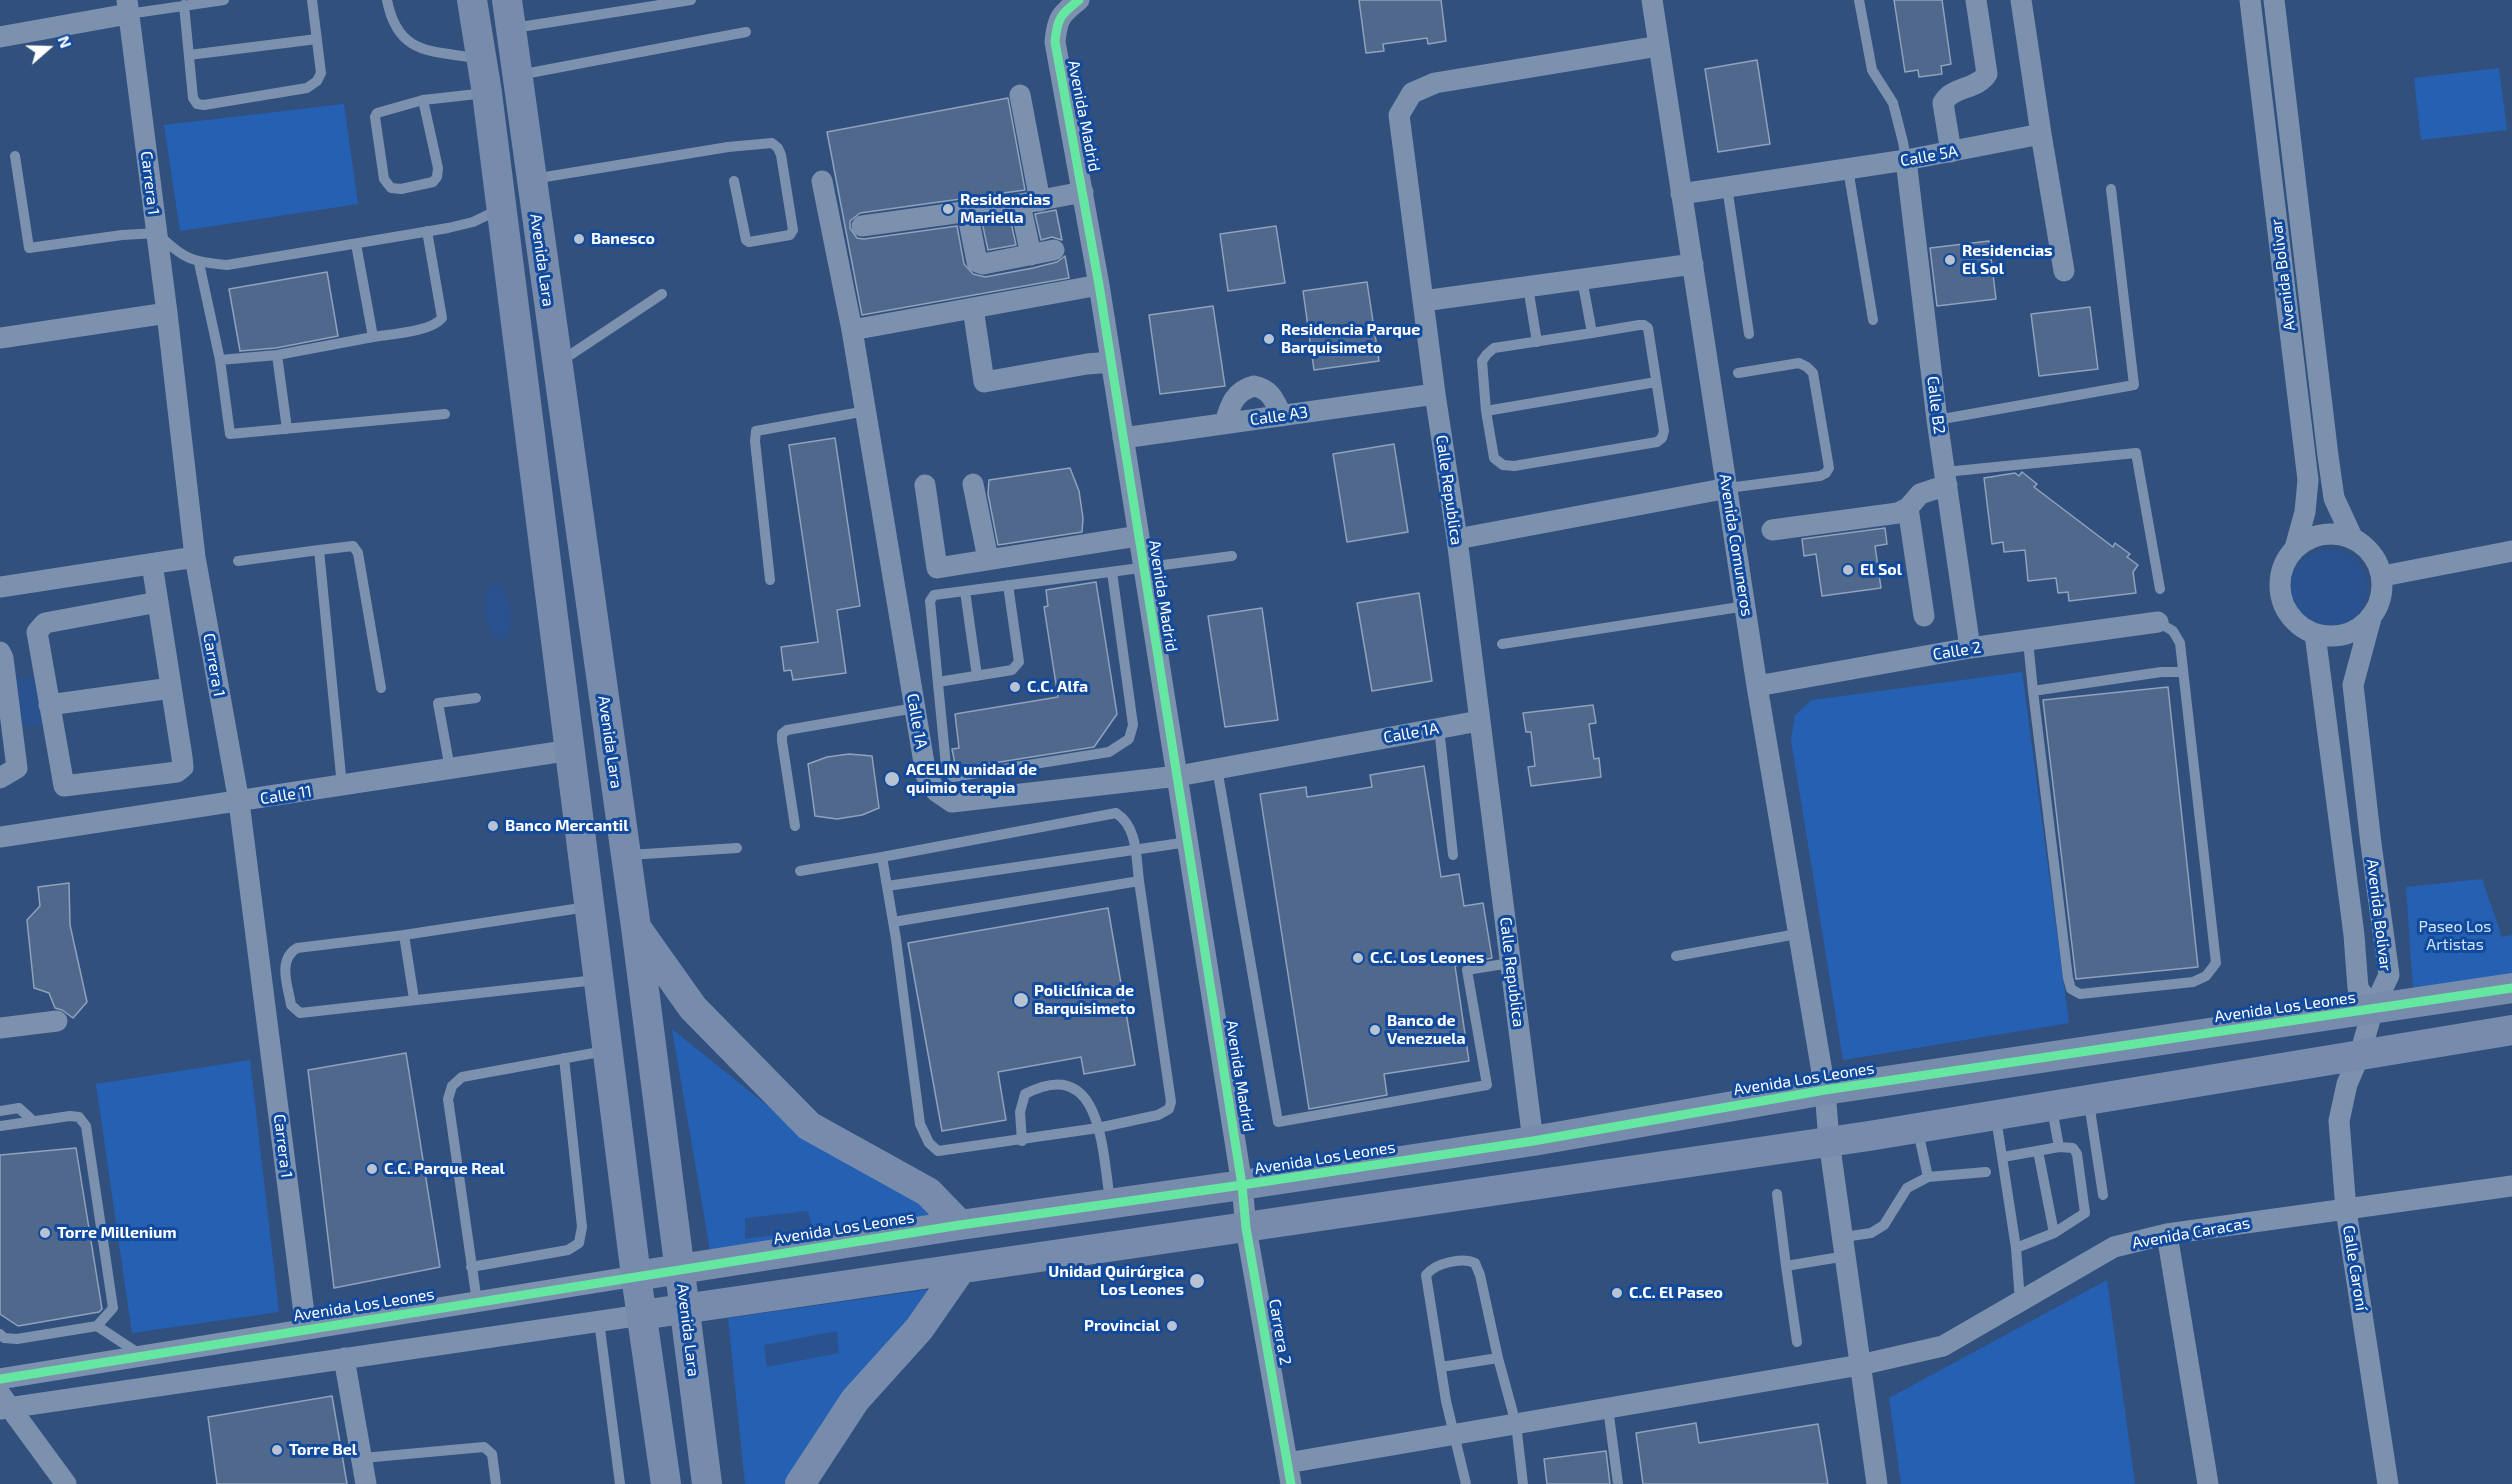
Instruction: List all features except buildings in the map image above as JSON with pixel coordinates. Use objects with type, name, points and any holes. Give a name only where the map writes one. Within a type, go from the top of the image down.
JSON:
[{"type":"street","name":"Avenida Lara","points":[[472,0],[487,93],[636,1276],[666,1484]]},
{"type":"street","name":"Avenida Comuneros","points":[[1652,0],[1757,686],[1825,1090],[1829,1141],[1877,1484]]},
{"type":"street","points":[[1951,152],[1943,103],[1947,96],[1983,80],[1987,74],[1976,0]]},
{"type":"street","points":[[2021,0],[2064,271]]},
{"type":"street","name":"Avenida Bolivar","points":[[2250,0],[2308,480],[2305,512],[2295,548],[2286,560],[2281,574],[2280,589],[2283,604],[2290,616],[2301,627],[2315,634],[2354,934],[2358,988],[2373,1009],[2389,975],[2371,844],[2354,685],[2371,618],[2382,595],[2383,576],[2367,548],[2352,537],[2334,498],[2274,0]]},
{"type":"street","name":"Avenida Madrid","points":[[1071,4],[1056,26],[1055,42],[1099,285],[1242,1185]]},
{"type":"street","points":[[0,37],[127,7]]},
{"type":"street","name":"Carrera 1","points":[[127,7],[167,313],[195,557],[239,802],[306,1329]]},
{"type":"street","name":"Avenida Lara","points":[[509,14],[530,179],[636,927],[707,1484]]},
{"type":"street","name":"Calle Republica","points":[[1533,1141],[1457,539],[1435,394],[1399,115],[1412,93],[1435,83],[1659,46]]},
{"type":"street","points":[[1020,95],[1030,203],[1031,255]]},
{"type":"street","name":"Calle 5A","points":[[1682,194],[1906,160],[2042,134]]},
{"type":"street","name":"Calle B2","points":[[1906,160],[1937,420],[1970,648]]},
{"type":"street","name":"Calle 1A","points":[[822,181],[852,330],[926,775],[936,791],[952,802],[1178,776],[1479,721]]},
{"type":"street","points":[[862,226],[1030,203],[1083,192]]},
{"type":"street","points":[[967,212],[977,262],[983,264],[1054,250]]},
{"type":"street","points":[[1423,301],[1693,264]]},
{"type":"street","points":[[852,330],[1099,285]]},
{"type":"street","points":[[973,308],[984,382],[1111,362]]},
{"type":"street","points":[[0,338],[167,313]]},
{"type":"street","points":[[1225,423],[1237,395],[1254,386],[1266,390],[1282,416]]},
{"type":"street","name":"Calle A3","points":[[1123,438],[1435,394]]},
{"type":"street","points":[[1772,531],[1898,513],[1908,508],[1920,494],[1946,479]]},
{"type":"street","points":[[973,484],[988,559]]},
{"type":"street","points":[[925,485],[937,568],[1138,536]]},
{"type":"street","points":[[1457,539],[1728,488]]},
{"type":"street","points":[[1908,508],[1924,616]]},
{"type":"street","points":[[2295,548],[2304,540],[2328,533],[2352,537]]},
{"type":"street","points":[[2383,576],[2512,551]]},
{"type":"street","points":[[0,588],[195,557]]},
{"type":"street","points":[[152,564],[158,602],[171,688],[182,757],[183,767],[177,772],[64,786],[37,632],[40,626],[45,622],[158,602]]},
{"type":"street","points":[[2315,634],[2345,635],[2359,628],[2371,618]]},
{"type":"street","name":"Calle 2","points":[[1757,686],[1970,648],[2158,622]]},
{"type":"street","points":[[0,652],[3,658],[17,768],[0,778]]},
{"type":"street","points":[[49,705],[171,688]]},
{"type":"street","name":"Calle 11","points":[[0,837],[571,750]]},
{"type":"street","points":[[636,927],[693,1008],[809,1126],[928,1191],[960,1225]]},
{"type":"street","name":"Avenida Los Leones","points":[[0,1379],[960,1225],[1533,1141],[1825,1090],[2512,988]]},
{"type":"street","name":"Calle Caroní","points":[[2373,1009],[2360,1054],[2347,1084],[2339,1121],[2346,1210],[2388,1484]]},
{"type":"street","points":[[0,1028],[57,1021]]},
{"type":"street","points":[[66,1484],[4,1403],[344,1358],[1246,1228],[1918,1128],[2512,1030]]},
{"type":"street","name":"Carrera 2","points":[[1242,1185],[1246,1228],[1291,1484]]},
{"type":"street","name":"Avenida Caracas","points":[[1287,1463],[1456,1436],[1860,1365],[1943,1346],[2114,1247],[2167,1234],[2512,1186]]},
{"type":"street","points":[[2167,1234],[2208,1484]]},
{"type":"street","points":[[800,1484],[855,1400],[919,1329],[960,1270]]},
{"type":"street","points":[[344,1358],[366,1484]]},
{"type":"lane","points":[[127,7],[224,0]]},
{"type":"lane","points":[[184,4],[193,98],[197,104],[204,105],[307,88],[317,81],[321,73],[312,0]]},
{"type":"lane","points":[[387,0],[395,26],[403,38],[415,46],[481,60]]},
{"type":"lane","points":[[509,14],[540,26],[691,0]]},
{"type":"lane","points":[[1859,0],[1872,70],[1893,103],[1906,160]]},
{"type":"lane","points":[[517,76],[746,32]]},
{"type":"lane","points":[[189,55],[317,39]]},
{"type":"lane","points":[[423,100],[438,168],[437,177],[433,182],[401,189],[391,188],[384,179],[375,117],[380,110],[423,100],[487,93]]},
{"type":"lane","points":[[530,179],[728,147],[772,143],[781,155],[793,230],[790,235],[749,242],[746,240],[734,181]]},
{"type":"lane","points":[[15,156],[29,248],[122,235],[157,233],[177,253],[199,263],[227,266],[473,222],[501,208]]},
{"type":"lane","points":[[1848,169],[1873,320]]},
{"type":"lane","points":[[1727,187],[1749,334]]},
{"type":"lane","points":[[1937,420],[2134,385],[2111,189]]},
{"type":"lane","points":[[220,360],[277,355],[428,328],[437,324],[442,318],[427,231]]},
{"type":"lane","points":[[356,244],[373,337]]},
{"type":"lane","points":[[199,263],[220,360],[230,434],[445,414]]},
{"type":"lane","points":[[1582,279],[1592,333]]},
{"type":"lane","points":[[1528,287],[1537,342]]},
{"type":"lane","points":[[556,365],[662,294]]},
{"type":"lane","points":[[1644,325],[1648,328],[1664,431],[1662,438],[1657,442],[1514,466],[1503,465],[1494,458],[1486,411],[1482,361],[1494,348],[1537,342],[1644,325]]},
{"type":"lane","points":[[277,355],[286,429]]},
{"type":"lane","points":[[1728,488],[1820,476],[1829,468],[1813,373],[1799,363],[1738,373]]},
{"type":"lane","points":[[1486,411],[1656,382]]},
{"type":"lane","points":[[770,580],[755,441],[756,432],[866,411]]},
{"type":"lane","points":[[1946,479],[2136,453],[2160,589]]},
{"type":"lane","points":[[238,561],[353,546],[356,548],[381,688]]},
{"type":"lane","points":[[319,550],[342,786]]},
{"type":"lane","points":[[1112,572],[1133,725],[1130,739],[1109,752],[953,777],[946,766],[930,601],[934,595],[1232,556]]},
{"type":"lane","points":[[938,682],[1012,670],[1019,662],[1008,585]]},
{"type":"lane","points":[[965,591],[977,676]]},
{"type":"lane","points":[[1502,644],[1746,606]]},
{"type":"lane","points":[[2028,641],[2068,978],[2072,989],[2080,994],[2193,982],[2206,976],[2216,963],[2180,644],[2173,632],[2158,622]]},
{"type":"lane","points":[[2033,691],[2161,672],[2182,672]]},
{"type":"lane","points":[[450,769],[438,703],[476,698]]},
{"type":"lane","points":[[795,826],[782,734],[787,730],[915,708]]},
{"type":"lane","points":[[1439,728],[1453,855]]},
{"type":"lane","points":[[1217,768],[1278,1122],[1487,1085],[1467,970],[1510,963]]},
{"type":"lane","points":[[800,871],[1116,813],[1126,819],[1135,848],[1171,1102],[1169,1109],[1158,1115],[1098,1128],[1022,1141],[938,1151],[929,1143],[920,1124],[882,857]]},
{"type":"lane","points":[[887,886],[1188,842]]},
{"type":"lane","points":[[626,855],[737,848]]},
{"type":"lane","points":[[893,922],[1139,881]]},
{"type":"lane","points":[[590,906],[297,948],[289,953],[285,963],[291,1005],[300,1013],[600,980]]},
{"type":"lane","points":[[404,934],[414,999]]},
{"type":"lane","points":[[1676,956],[1797,934]]},
{"type":"lane","points":[[477,1302],[448,1099],[452,1086],[462,1077],[608,1050]]},
{"type":"lane","points":[[471,1267],[568,1250],[579,1243],[582,1227],[564,1058]]},
{"type":"lane","points":[[1022,1141],[1020,1112],[1025,1094],[1044,1084],[1071,1085],[1087,1099],[1098,1128],[1110,1202]]},
{"type":"lane","points":[[2089,1099],[2103,1195]]},
{"type":"lane","points":[[2051,1106],[2059,1147]]},
{"type":"lane","points":[[0,1111],[19,1108],[33,1121]]},
{"type":"lane","points":[[1995,1115],[2016,1248],[2020,1301]]},
{"type":"lane","points":[[0,1126],[70,1116],[80,1117],[86,1126],[113,1308],[97,1326],[17,1339],[4,1338],[0,1334]]},
{"type":"lane","points":[[1918,1128],[1928,1177]]},
{"type":"lane","points":[[2003,1157],[2059,1147],[2073,1148],[2077,1154],[2085,1213],[2054,1233],[2016,1248]]},
{"type":"lane","points":[[2038,1151],[2054,1233]]},
{"type":"lane","points":[[1786,1266],[1845,1247],[1884,1225],[1907,1188],[1928,1177],[1986,1172]]},
{"type":"lane","points":[[1777,1194],[1797,1342]]},
{"type":"lane","points":[[1466,1484],[1441,1367],[1426,1275],[1431,1269],[1440,1265],[1469,1260],[1475,1263],[1480,1275],[1498,1358],[1516,1424],[1523,1484]]},
{"type":"lane","points":[[599,1321],[620,1484]]},
{"type":"lane","points":[[97,1326],[142,1356]]},
{"type":"lane","points":[[1441,1367],[1498,1358]]},
{"type":"lane","points":[[1608,1408],[1618,1484]]},
{"type":"lane","points":[[363,1458],[484,1447],[492,1454],[496,1484]]},
{"type":"green space","points":[[2499,68],[2507,130],[2421,140],[2414,78]]},
{"type":"green space","points":[[344,104],[358,204],[180,231],[164,125]]},
{"type":"green space","points":[[2022,672],[2069,1023],[1843,1060],[1791,740],[1795,715],[1812,700]]},
{"type":"green space","name":"Paseo Los Artistas","points":[[2482,879],[2502,937],[2512,935],[2512,973],[2413,989],[2406,887]]},
{"type":"green space","points":[[672,1029],[784,1119],[939,1216],[711,1256]]},
{"type":"green space","points":[[250,1060],[279,1312],[132,1333],[96,1084]]},
{"type":"green space","points":[[2107,1280],[2135,1484],[1901,1484],[1889,1398]]},
{"type":"green space","points":[[939,1288],[824,1419],[788,1484],[745,1484],[728,1318]]},
{"type":"shaded area","points":[[2321,549],[2337,549],[2351,555],[2362,566],[2368,580],[2368,596],[2362,610],[2351,621],[2337,627],[2321,627],[2307,621],[2296,610],[2290,596],[2290,580],[2296,566],[2307,555]]},
{"type":"shaded area","points":[[500,585],[509,604],[511,625],[506,638],[497,639],[489,626],[485,608],[489,586]]},
{"type":"shaded area","points":[[35,676],[43,724],[23,727],[16,679]]},
{"type":"shaded area","points":[[808,1211],[813,1230],[745,1239],[745,1218]]},
{"type":"shaded area","points":[[837,1331],[839,1353],[767,1367],[764,1345]]},
{"type":"cycle path","points":[[1079,0],[1061,17],[1055,42],[1099,285],[1242,1185],[1246,1228],[1291,1484]]},
{"type":"cycle path","points":[[0,1379],[960,1225],[1533,1141],[1825,1090],[2512,988]]},
{"type":"place","name":"Residencias Mariella","points":[[948,209]]},
{"type":"place","name":"Banesco","points":[[579,239]]},
{"type":"place","name":"Residencias El Sol","points":[[1950,260]]},
{"type":"place","name":"Residencia Parque Barquisimeto","points":[[1269,339]]},
{"type":"place","name":"El Sol","points":[[1848,570]]},
{"type":"place","name":"C.C. Alfa","points":[[1015,687]]},
{"type":"place","name":"ACELIN unidad de quimio terapia","points":[[892,779]]},
{"type":"place","name":"Banco Mercantil","points":[[493,826]]},
{"type":"place","name":"C.C. Los Leones","points":[[1358,958]]},
{"type":"place","name":"Policlínica de Barquisimeto","points":[[1021,1000]]},
{"type":"place","name":"Banco de Venezuela","points":[[1375,1030]]},
{"type":"place","name":"C.C. Parque Real","points":[[372,1169]]},
{"type":"place","name":"Torre Millenium","points":[[45,1233]]},
{"type":"place","name":"Unidad Quirúrgica Los Leones","points":[[1197,1281]]},
{"type":"place","name":"C.C. El Paseo","points":[[1617,1293]]},
{"type":"place","name":"Provincial","points":[[1172,1326]]},
{"type":"place","name":"Torre Bel","points":[[277,1450]]}]
